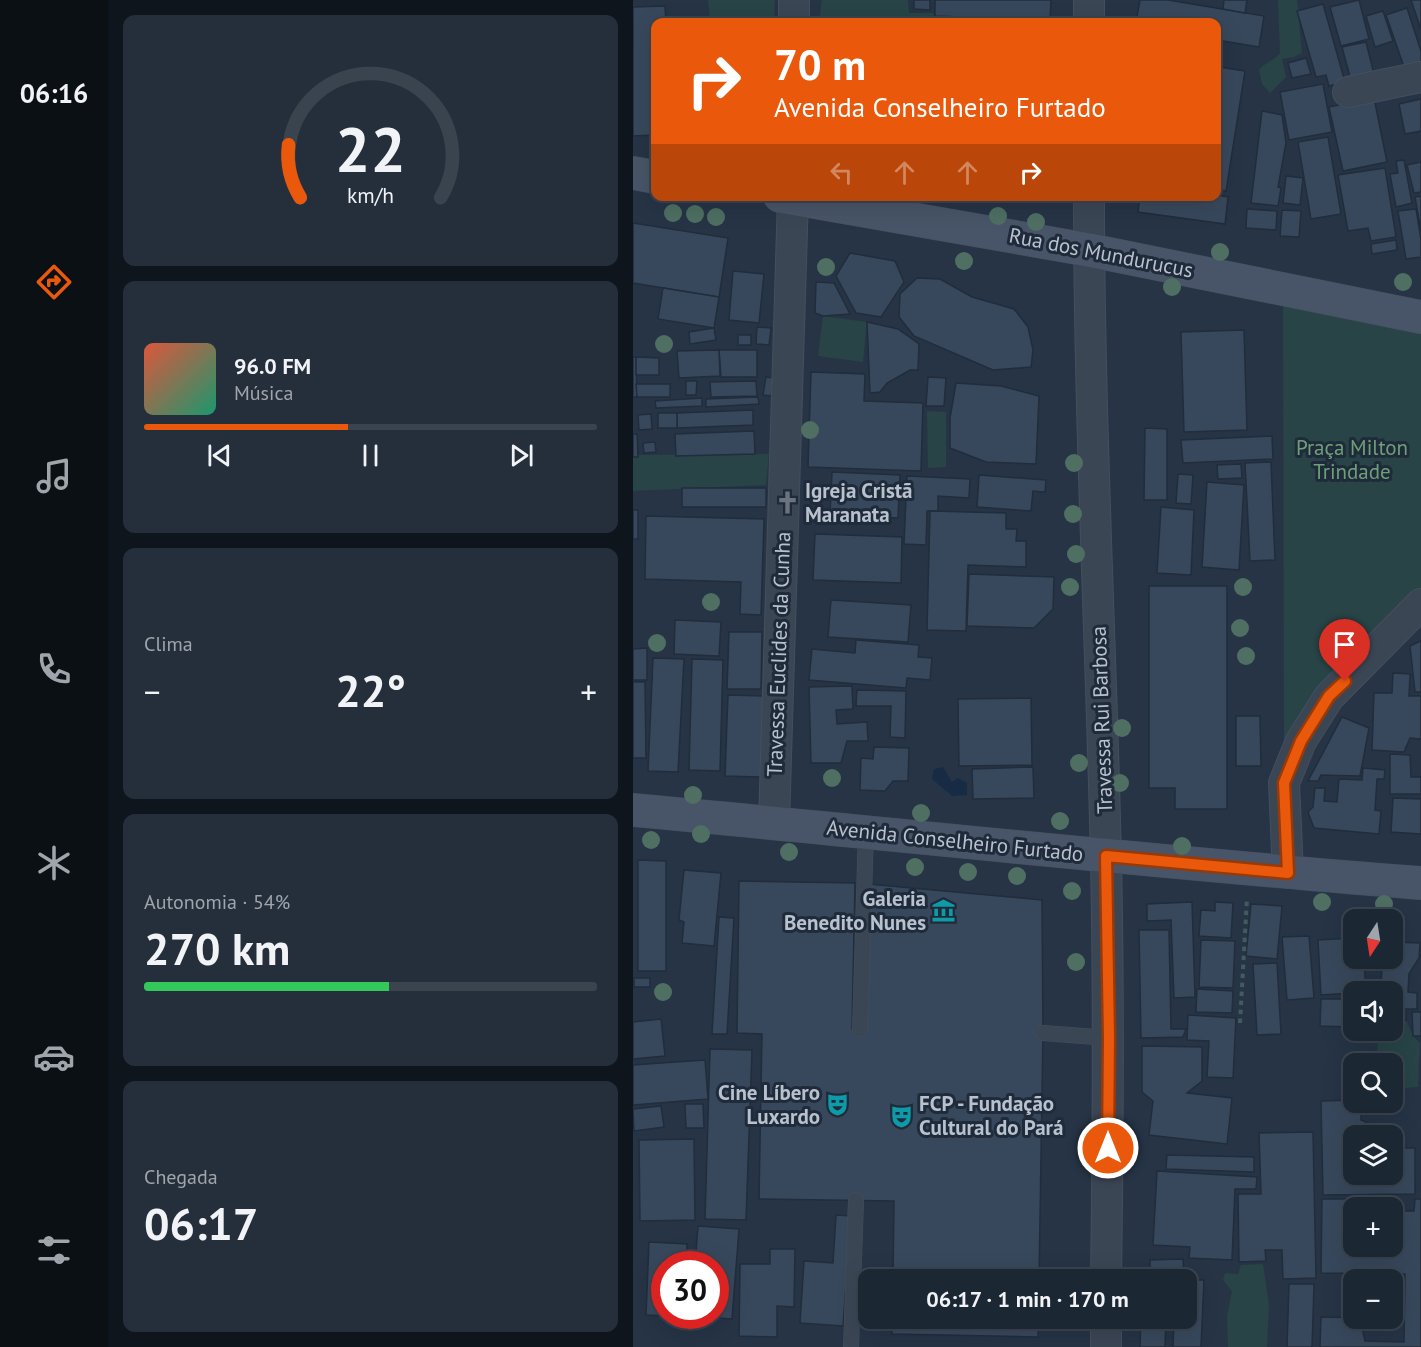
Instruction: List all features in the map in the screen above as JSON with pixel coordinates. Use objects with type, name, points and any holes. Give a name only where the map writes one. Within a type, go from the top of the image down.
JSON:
[{"type":"main road","points":[[633,174],[651,176]]},
{"type":"main road","name":"Rua dos Mundurucus","points":[[811,201],[1089,250],[1421,316]]},
{"type":"main road","name":"Avenida Conselheiro Furtado","points":[[633,810],[1288,873],[1421,883]]},
{"type":"street","points":[[794,0],[794,18]]},
{"type":"street","points":[[1089,0],[1089,18]]},
{"type":"street","points":[[1348,92],[1421,77]]},
{"type":"street","name":"Travessa Euclides da Cunha","points":[[774,823],[788,201]]},
{"type":"street","name":"Travessa Rui Barbosa","points":[[1089,201],[1089,327],[1106,856],[1109,1038],[1106,1269]]},
{"type":"street","points":[[1288,873],[1284,783],[1301,741],[1329,696],[1421,604]]},
{"type":"street","points":[[1106,1329],[1106,1347]]},
{"type":"lane","points":[[862,1024],[866,831]]},
{"type":"lane","points":[[1043,1033],[1109,1038]]},
{"type":"lane","points":[[851,1347],[856,1200]]},
{"type":"path","points":[[1240,1023],[1247,889]]},
{"type":"green space","points":[[708,0],[775,0],[774,18],[710,18]]},
{"type":"green space","points":[[822,0],[908,0],[909,13],[934,13],[933,18],[820,18]]},
{"type":"green space","points":[[1278,0],[1297,0],[1302,53],[1282,59],[1286,77],[1270,93],[1262,84],[1259,70],[1280,53]]},
{"type":"green space","name":"Praça Milton Trindade","points":[[1283,288],[1421,317],[1421,604],[1329,697],[1284,783]]},
{"type":"green space","points":[[823,316],[867,322],[863,362],[818,356]]},
{"type":"green space","points":[[927,411],[946,412],[946,467],[928,468]]},
{"type":"green space","points":[[769,454],[766,485],[633,491],[633,455]]},
{"type":"green space","points":[[1403,1020],[1406,1020],[1413,1036],[1420,1043],[1418,1087],[1403,1088],[1403,1053],[1377,1053],[1378,1041],[1403,1041]]},
{"type":"green space","points":[[1263,1264],[1269,1304],[1267,1347],[1228,1347],[1227,1316],[1232,1291],[1223,1280],[1225,1273],[1238,1274],[1241,1265]]},
{"type":"water","points":[[943,767],[952,782],[958,778],[967,783],[967,795],[952,796],[932,779],[934,769]]},
{"type":"building","points":[[914,0],[930,0],[930,10],[914,9]]},
{"type":"building","points":[[935,0],[1051,0],[1050,18],[935,16]]},
{"type":"building","points":[[1140,0],[1168,0],[1264,16],[1259,47],[1221,41],[1221,18],[1137,18]]},
{"type":"building","points":[[1224,0],[1247,0],[1245,13],[1223,9]]},
{"type":"building","points":[[1359,0],[1369,39],[1341,46],[1330,7]]},
{"type":"building","points":[[1411,0],[1421,0],[1421,29]]},
{"type":"building","points":[[1323,4],[1345,82],[1329,86],[1326,75],[1316,77],[1297,11]]},
{"type":"building","points":[[665,6],[666,18],[651,18],[651,135],[633,136],[633,7]]},
{"type":"building","points":[[1407,8],[1421,51],[1421,62],[1404,67],[1386,15]]},
{"type":"building","points":[[1383,11],[1393,41],[1375,47],[1366,16]]},
{"type":"building","points":[[1366,42],[1375,78],[1352,84],[1342,47]]},
{"type":"building","points":[[1306,58],[1311,74],[1292,78],[1288,63]]},
{"type":"building","points":[[1221,67],[1245,71],[1226,191],[1221,190]]},
{"type":"building","points":[[1323,84],[1332,132],[1289,140],[1280,92]]},
{"type":"building","points":[[1374,98],[1387,162],[1343,171],[1329,107]]},
{"type":"building","points":[[1421,99],[1421,131],[1405,134],[1399,104]]},
{"type":"building","points":[[1262,111],[1282,115],[1286,143],[1278,187],[1281,188],[1278,206],[1251,203]]},
{"type":"building","points":[[1328,137],[1341,214],[1311,219],[1298,142]]},
{"type":"building","points":[[1404,160],[1412,203],[1396,207],[1390,174],[1398,173],[1396,161]]},
{"type":"building","points":[[1421,162],[1421,192],[1414,193],[1407,165]]},
{"type":"building","points":[[1385,168],[1396,237],[1371,241],[1368,228],[1348,231],[1338,175]]},
{"type":"building","points":[[1286,176],[1303,178],[1300,205],[1283,203]]},
{"type":"building","points":[[1221,196],[1228,197],[1225,224],[1138,212],[1139,201],[1221,201]]},
{"type":"building","points":[[1221,196],[1228,197],[1225,224],[1138,212],[1139,201],[1221,201]]},
{"type":"building","points":[[1421,196],[1421,231],[1415,197]]},
{"type":"building","points":[[1247,209],[1277,211],[1276,230],[1246,228]]},
{"type":"building","points":[[1416,209],[1421,257],[1406,259],[1398,211]]},
{"type":"building","points":[[1282,210],[1301,211],[1299,237],[1280,236]]},
{"type":"building","points":[[633,223],[728,238],[719,297],[633,283]]},
{"type":"building","points":[[1396,240],[1397,250],[1372,254],[1371,244]]},
{"type":"building","points":[[850,253],[895,261],[904,282],[881,317],[856,313],[836,276]]},
{"type":"building","points":[[733,271],[764,274],[759,323],[729,320]]},
{"type":"building","points":[[917,278],[940,279],[972,297],[1014,309],[1028,327],[1033,350],[1031,367],[993,370],[914,336],[899,317],[900,294]]},
{"type":"building","points":[[816,282],[834,283],[850,314],[823,316],[815,313]]},
{"type":"building","points":[[663,288],[719,297],[714,328],[658,319]]},
{"type":"building","points":[[867,322],[898,329],[919,344],[918,370],[910,370],[887,383],[880,392],[870,393]]},
{"type":"building","points":[[757,327],[771,328],[769,345],[756,344]]},
{"type":"building","points":[[714,328],[716,340],[690,344],[689,332]]},
{"type":"building","points":[[1244,330],[1247,430],[1184,432],[1181,332]]},
{"type":"building","points":[[738,335],[751,335],[751,345],[738,345]]},
{"type":"building","points":[[719,350],[757,350],[757,377],[721,377]]},
{"type":"building","points":[[719,350],[720,376],[679,378],[677,351]]},
{"type":"building","points":[[633,357],[636,357],[637,397],[633,397]]},
{"type":"building","points":[[636,357],[659,358],[659,375],[636,375]]},
{"type":"building","points":[[811,372],[865,374],[864,401],[923,403],[921,471],[808,467]]},
{"type":"building","points":[[766,377],[774,378],[771,396],[763,395]]},
{"type":"building","points":[[928,377],[946,378],[944,406],[926,406]]},
{"type":"building","points":[[686,381],[697,381],[696,395],[686,395]]},
{"type":"building","points":[[756,381],[757,396],[711,397],[710,382]]},
{"type":"building","points":[[956,383],[1001,386],[1039,396],[1036,464],[986,462],[950,448],[950,418]]},
{"type":"building","points":[[636,384],[670,384],[670,397],[637,397]]},
{"type":"building","points":[[758,397],[759,404],[706,407],[706,399]]},
{"type":"building","points":[[702,398],[702,406],[656,408],[655,401]]},
{"type":"building","points":[[753,410],[753,425],[677,428],[677,413]]},
{"type":"building","points":[[658,413],[677,413],[677,428],[658,428]]},
{"type":"building","points":[[651,414],[652,429],[639,430],[638,415]]},
{"type":"building","points":[[1145,428],[1167,429],[1167,500],[1144,500]]},
{"type":"building","points":[[754,431],[755,454],[676,456],[675,434]]},
{"type":"building","points":[[633,434],[637,434],[638,457],[633,457]]},
{"type":"building","points":[[1272,436],[1273,459],[1183,463],[1181,440]]},
{"type":"building","points":[[655,442],[656,452],[644,453],[643,443]]},
{"type":"building","points":[[1271,462],[1275,560],[1250,561],[1245,463]]},
{"type":"building","points":[[1241,464],[1242,478],[1218,479],[1217,465]]},
{"type":"building","points":[[832,472],[900,475],[898,518],[830,515]]},
{"type":"building","points":[[1178,474],[1193,475],[1191,504],[1176,503]]},
{"type":"building","points":[[979,475],[1046,480],[1045,492],[1033,491],[1031,511],[977,507]]},
{"type":"building","points":[[907,476],[970,479],[969,498],[938,496],[938,511],[927,511],[926,545],[904,544]]},
{"type":"building","points":[[1207,482],[1244,485],[1239,570],[1202,567]]},
{"type":"building","points":[[682,488],[766,488],[766,507],[682,507]]},
{"type":"building","points":[[1161,507],[1194,510],[1191,575],[1157,573]]},
{"type":"building","points":[[633,510],[638,510],[638,539],[633,539]]},
{"type":"building","points":[[930,511],[1006,513],[1006,529],[1017,529],[1016,541],[1026,541],[1026,567],[968,565],[966,631],[927,630]]},
{"type":"building","points":[[646,516],[764,519],[761,615],[740,614],[741,582],[645,579]]},
{"type":"building","points":[[815,534],[902,537],[901,583],[813,580]]},
{"type":"building","points":[[969,574],[1054,577],[1053,609],[1034,628],[967,626]]},
{"type":"building","points":[[1149,586],[1227,586],[1227,809],[1175,809],[1175,788],[1149,788]]},
{"type":"building","points":[[831,600],[911,605],[908,642],[828,637]]},
{"type":"building","points":[[675,620],[721,622],[719,656],[674,654]]},
{"type":"building","points":[[729,632],[762,632],[761,689],[727,689]]},
{"type":"building","points":[[856,640],[919,645],[918,657],[932,658],[930,680],[907,678],[906,688],[809,680],[812,649],[855,653]]},
{"type":"building","points":[[1421,641],[1421,692],[1415,692],[1410,646]]},
{"type":"building","points":[[647,648],[647,680],[633,680],[633,649]]},
{"type":"building","points":[[653,658],[684,659],[678,772],[648,771]]},
{"type":"building","points":[[692,659],[723,660],[720,771],[689,770]]},
{"type":"building","points":[[1393,673],[1410,674],[1409,696],[1421,696],[1421,739],[1410,738],[1404,752],[1372,750],[1374,693],[1392,693]]},
{"type":"building","points":[[633,682],[645,682],[646,758],[633,758]]},
{"type":"building","points":[[852,686],[853,709],[836,710],[837,724],[867,722],[868,741],[847,741],[841,763],[811,763],[809,687]]},
{"type":"building","points":[[857,690],[906,691],[905,738],[890,737],[891,706],[856,706]]},
{"type":"building","points":[[728,695],[763,696],[761,777],[725,776]]},
{"type":"building","points":[[1031,698],[1032,765],[959,766],[958,699]]},
{"type":"building","points":[[1236,716],[1260,716],[1261,766],[1236,766]]},
{"type":"building","points":[[1342,717],[1369,728],[1360,776],[1321,775],[1318,781],[1308,781]]},
{"type":"building","points":[[874,747],[909,748],[908,781],[893,781],[885,791],[860,790],[861,758],[873,759]]},
{"type":"building","points":[[1390,754],[1410,755],[1411,777],[1421,777],[1421,794],[1390,794]]},
{"type":"building","points":[[1033,767],[1034,798],[973,799],[972,769]]},
{"type":"building","points":[[1363,768],[1385,770],[1384,779],[1377,779],[1375,810],[1381,811],[1379,834],[1314,828],[1308,812],[1313,807],[1315,788],[1325,788],[1324,801],[1337,802],[1339,779],[1362,780]]},
{"type":"building","points":[[1393,798],[1421,799],[1421,834],[1391,832]]},
{"type":"building","points":[[638,860],[666,861],[666,971],[638,971]]},
{"type":"building","points":[[684,870],[721,873],[714,946],[682,943],[684,922],[679,920]]},
{"type":"building","name":"FCP - Fundação Cultural do Pará","points":[[739,881],[855,883],[852,1029],[860,1029],[868,884],[1042,900],[1043,1033],[1039,1269],[893,1269],[894,1201],[759,1199],[762,1034],[737,1033]]},
{"type":"building","points":[[1192,902],[1195,997],[1174,998],[1171,920],[1147,921],[1147,904]]},
{"type":"building","points":[[1215,902],[1233,903],[1231,938],[1199,936],[1201,910],[1215,911]]},
{"type":"building","points":[[1251,904],[1282,906],[1277,959],[1246,956]]},
{"type":"building","points":[[719,917],[734,918],[727,1034],[712,1034]]},
{"type":"building","points":[[1139,930],[1169,930],[1171,1029],[1186,1029],[1183,1037],[1141,1038]]},
{"type":"building","points":[[1309,936],[1314,998],[1287,1000],[1282,937]]},
{"type":"building","points":[[1343,939],[1343,969],[1365,969],[1365,981],[1343,981],[1343,994],[1321,995],[1318,940]]},
{"type":"building","points":[[1201,940],[1235,941],[1233,988],[1199,987]]},
{"type":"building","points":[[1403,942],[1420,943],[1419,958],[1409,974],[1408,992],[1417,993],[1417,1009],[1406,1009],[1406,1020],[1403,1020],[1403,981],[1381,981],[1382,969],[1403,969]]},
{"type":"building","points":[[1277,963],[1281,1034],[1257,1035],[1253,964]]},
{"type":"building","points":[[634,978],[650,978],[650,987],[634,987]]},
{"type":"building","points":[[1197,989],[1233,991],[1232,1013],[1196,1012]]},
{"type":"building","points":[[1321,999],[1343,999],[1343,1027],[1320,1026]]},
{"type":"building","points":[[1412,1012],[1421,1012],[1421,1036],[1413,1036]]},
{"type":"building","points":[[1188,1015],[1236,1018],[1233,1078],[1207,1077],[1209,1041],[1187,1040]]},
{"type":"building","points":[[661,1019],[665,1056],[633,1059],[633,1022]]},
{"type":"building","points":[[1142,1046],[1202,1047],[1202,1081],[1187,1093],[1232,1098],[1227,1144],[1149,1135],[1153,1101],[1142,1092]]},
{"type":"building","points":[[710,1049],[752,1050],[746,1220],[705,1219]]},
{"type":"building","points":[[705,1060],[708,1099],[633,1105],[633,1065]]},
{"type":"building","points":[[1343,1100],[1343,1113],[1361,1113],[1361,1120],[1370,1124],[1343,1125],[1343,1185],[1403,1185],[1403,1148],[1415,1148],[1415,1194],[1323,1195],[1321,1101]]},
{"type":"building","points":[[685,1104],[703,1104],[704,1128],[686,1128]]},
{"type":"building","points":[[661,1106],[664,1127],[634,1131],[633,1109]]},
{"type":"building","points":[[1313,1132],[1316,1278],[1283,1279],[1282,1250],[1265,1250],[1266,1261],[1239,1262],[1238,1194],[1261,1194],[1259,1133]]},
{"type":"building","points":[[694,1139],[695,1220],[640,1221],[639,1140]]},
{"type":"building","points":[[1167,1155],[1254,1157],[1254,1172],[1166,1169]]},
{"type":"building","points":[[1157,1171],[1257,1177],[1256,1189],[1235,1189],[1232,1260],[1189,1258],[1190,1247],[1153,1245]]},
{"type":"building","points":[[1322,1199],[1343,1199],[1343,1257],[1403,1257],[1403,1211],[1414,1211],[1415,1199],[1421,1199],[1421,1347],[1320,1347],[1321,1317],[1343,1318],[1343,1329],[1362,1329],[1365,1341],[1404,1342],[1405,1274],[1403,1274],[1403,1269],[1343,1269],[1343,1273],[1321,1273]]},
{"type":"building","points":[[836,1215],[851,1216],[843,1326],[800,1323],[804,1261],[833,1263]]},
{"type":"building","points":[[698,1226],[739,1229],[732,1319],[729,1319],[729,1251],[696,1251]]},
{"type":"building","points":[[649,1242],[687,1244],[687,1251],[651,1251],[651,1315],[646,1315]]},
{"type":"building","points":[[770,1249],[795,1249],[794,1307],[777,1306],[777,1337],[739,1336],[740,1264],[770,1264]]},
{"type":"building","points":[[1183,1259],[1184,1269],[1150,1269],[1150,1260]]},
{"type":"building","points":[[1197,1280],[1204,1280],[1201,1347],[1173,1347],[1174,1329],[1197,1329]]},
{"type":"building","points":[[1289,1284],[1314,1284],[1312,1347],[1287,1347]]},
{"type":"building","points":[[892,1329],[1038,1329],[1038,1337],[892,1334]]},
{"type":"building","points":[[1141,1329],[1166,1329],[1165,1347],[1140,1347]]},
{"type":"place","name":"Igreja Cristã Maranata","points":[[787,503]]},
{"type":"place","name":"Galeria Benedito Nunes","points":[[944,911]]},
{"type":"place","name":"Cine Líbero Luxardo","points":[[838,1105]]},
{"type":"place","name":"FCP - Fundação Cultural do Pará","points":[[901,1116]]},
{"type":"route","points":[[1108,1148],[1106,856],[1288,873],[1284,783],[1301,741],[1329,696],[1345,681]]}]
